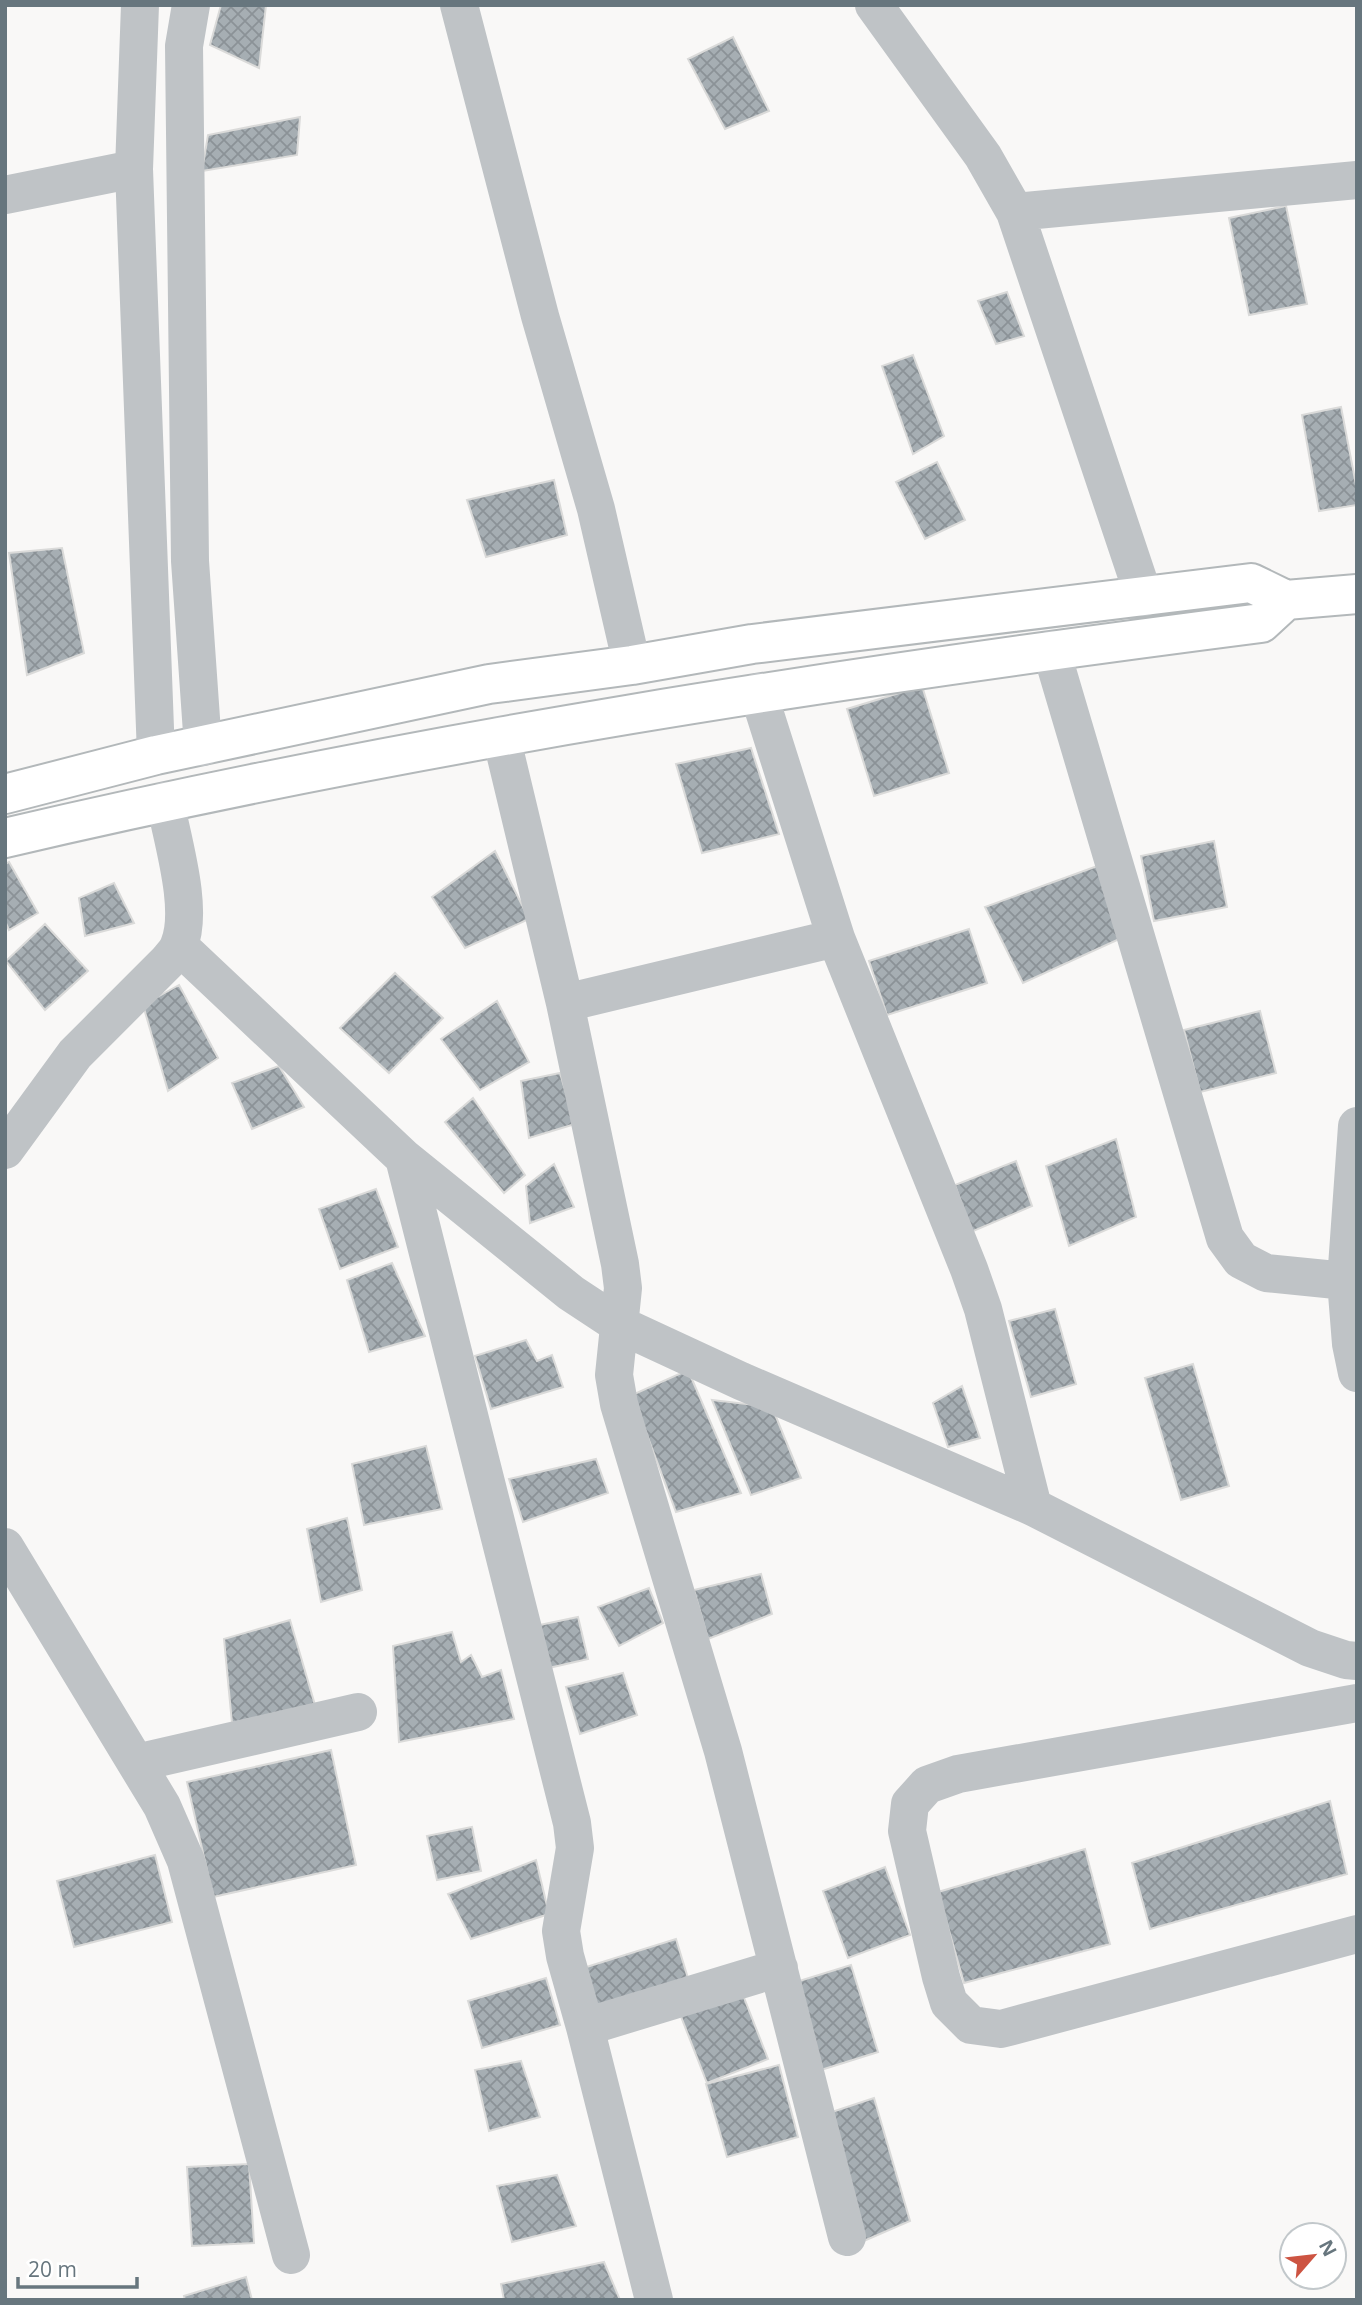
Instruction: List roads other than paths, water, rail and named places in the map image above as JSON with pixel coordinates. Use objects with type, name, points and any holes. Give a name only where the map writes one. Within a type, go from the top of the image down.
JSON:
[{"type":"main road","points":[[5,794],[156,755],[489,684],[752,644],[1251,583],[1286,600],[1357,594]]},
{"type":"main road","points":[[5,838],[165,801],[501,736],[758,692],[1261,623],[1286,600]]},
{"type":"street","points":[[140,5],[134,169],[156,755]]},
{"type":"street","points":[[191,5],[184,47],[190,547],[203,747]]},
{"type":"street","points":[[459,5],[540,316],[596,509],[632,664]]},
{"type":"street","points":[[874,5],[983,156],[1015,212],[1144,597]]},
{"type":"street","points":[[5,195],[134,169]]},
{"type":"street","points":[[1015,212],[1357,180]]},
{"type":"street","points":[[1051,650],[1225,1238],[1241,1260],[1266,1273],[1346,1281]]},
{"type":"street","points":[[758,692],[836,938],[970,1269],[983,1309],[1033,1507]]},
{"type":"street","points":[[501,736],[565,1003],[620,1264],[623,1288],[614,1375],[619,1404],[723,1751],[847,2237]]},
{"type":"street","points":[[5,1150],[75,1054],[167,962],[179,946],[185,903],[165,801]]},
{"type":"street","points":[[565,1003],[836,938]]},
{"type":"street","points":[[179,946],[404,1158],[571,1293],[618,1324],[753,1387],[1033,1507],[1310,1648],[1357,1661]]},
{"type":"street","points":[[1357,1126],[1346,1281],[1351,1344],[1357,1373]]},
{"type":"street","points":[[404,1158],[572,1822],[575,1848],[561,1931],[565,1956],[654,2300]]},
{"type":"street","points":[[5,1547],[162,1806],[186,1861],[291,2255]]},
{"type":"street","points":[[1357,1703],[958,1774],[927,1785],[910,1804],[907,1831],[949,2003],[971,2025],[1001,2029],[1357,1934]]},
{"type":"street","points":[[136,1763],[358,1713]]},
{"type":"street","points":[[585,2027],[779,1968]]}]
